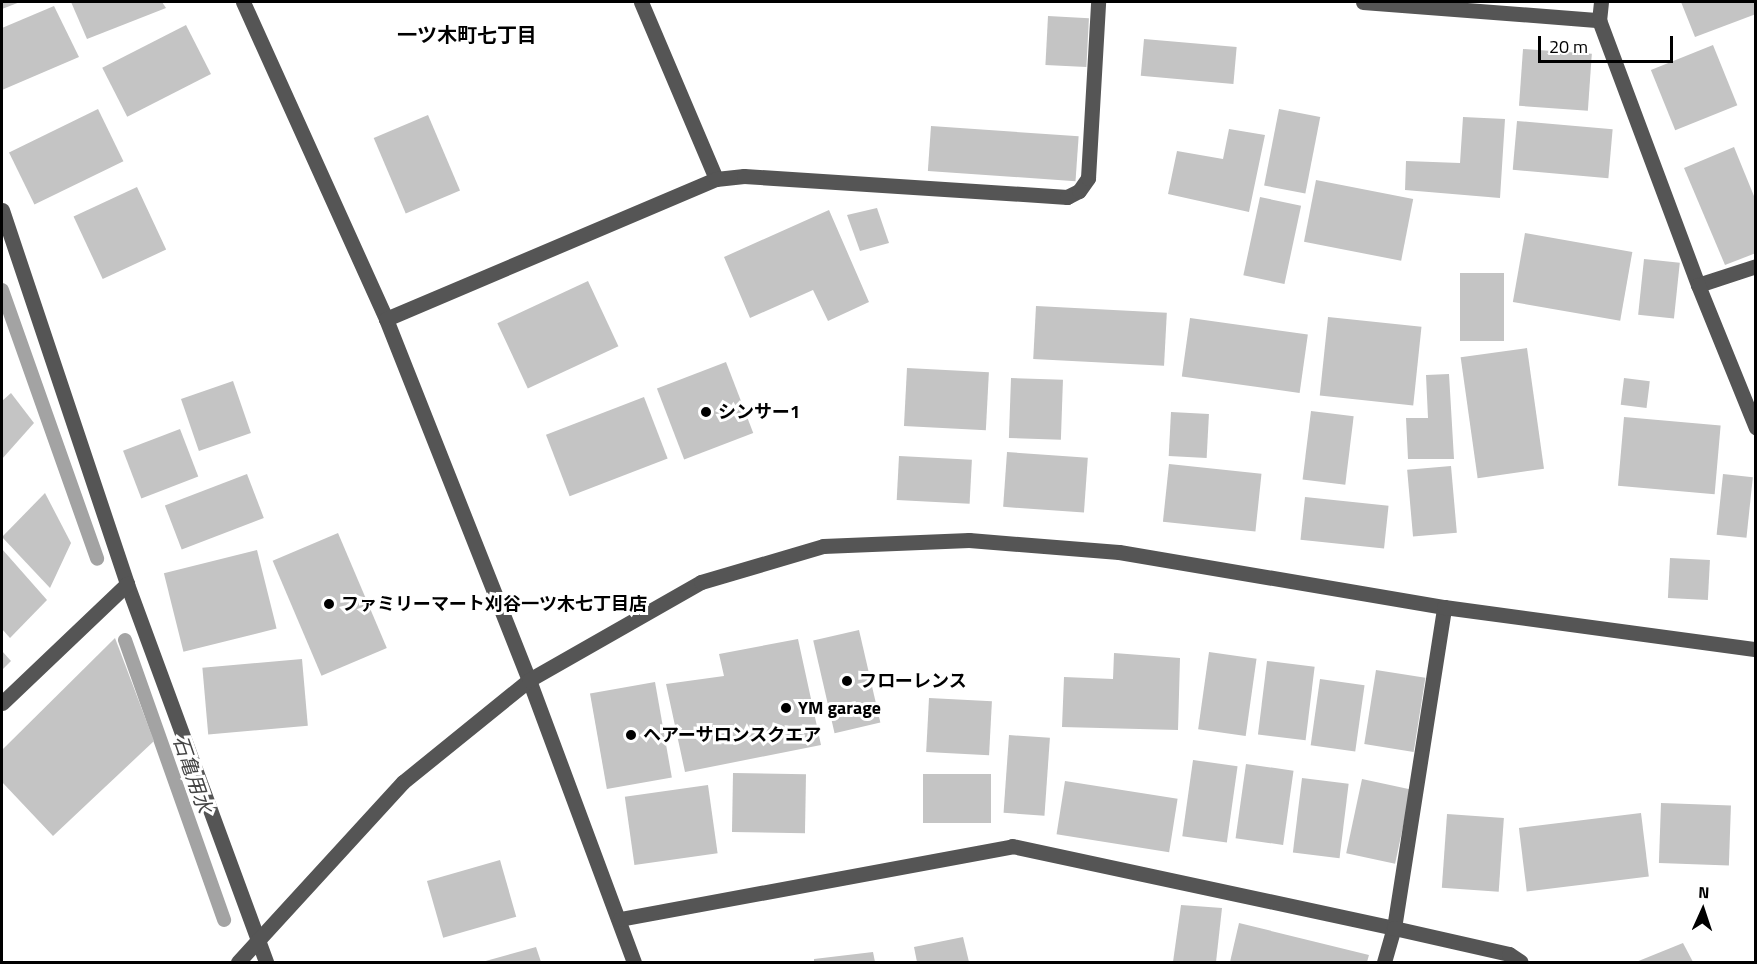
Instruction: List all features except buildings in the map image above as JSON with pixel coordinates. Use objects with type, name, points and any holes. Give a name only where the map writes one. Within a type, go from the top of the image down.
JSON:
[{"type":"street","points":[[243,2],[386,319],[529,680],[620,919],[634,963]]},
{"type":"street","points":[[640,2],[716,179]]},
{"type":"street","points":[[386,319],[716,179],[744,176],[1067,197],[1080,190],[1088,177],[1098,2]]},
{"type":"street","points":[[1363,2],[1599,20]]},
{"type":"street","points":[[1601,2],[1599,20],[1698,285],[1755,428]]},
{"type":"street","points":[[3,217],[127,584],[266,963]]},
{"type":"street","points":[[1698,285],[1755,266]]},
{"type":"street","points":[[238,963],[403,782],[529,680],[701,582],[823,546],[969,540],[1119,552],[1444,607],[1755,649]]},
{"type":"street","points":[[2,703],[127,584]]},
{"type":"street","points":[[1384,963],[1394,928],[1444,607]]},
{"type":"street","points":[[620,919],[1012,846],[1509,954],[1521,963]]},
{"type":"waterway","name":"石亀用水","points":[[2,290],[97,559]]},
{"type":"waterway","name":"石亀用水","points":[[125,640],[224,920]]},
{"type":"place","name":"シンサー1","points":[[706,412]]},
{"type":"place","name":"ファミリーマート刈谷一ツ木七丁目店","points":[[329,604]]},
{"type":"place","name":"フローレンス","points":[[847,681]]},
{"type":"place","name":"YM garage","points":[[786,708]]},
{"type":"place","name":"ヘアーサロンスクエア","points":[[631,735]]},
{"type":"district","name":"一ツ木町七丁目","points":[[467,34]]}]
